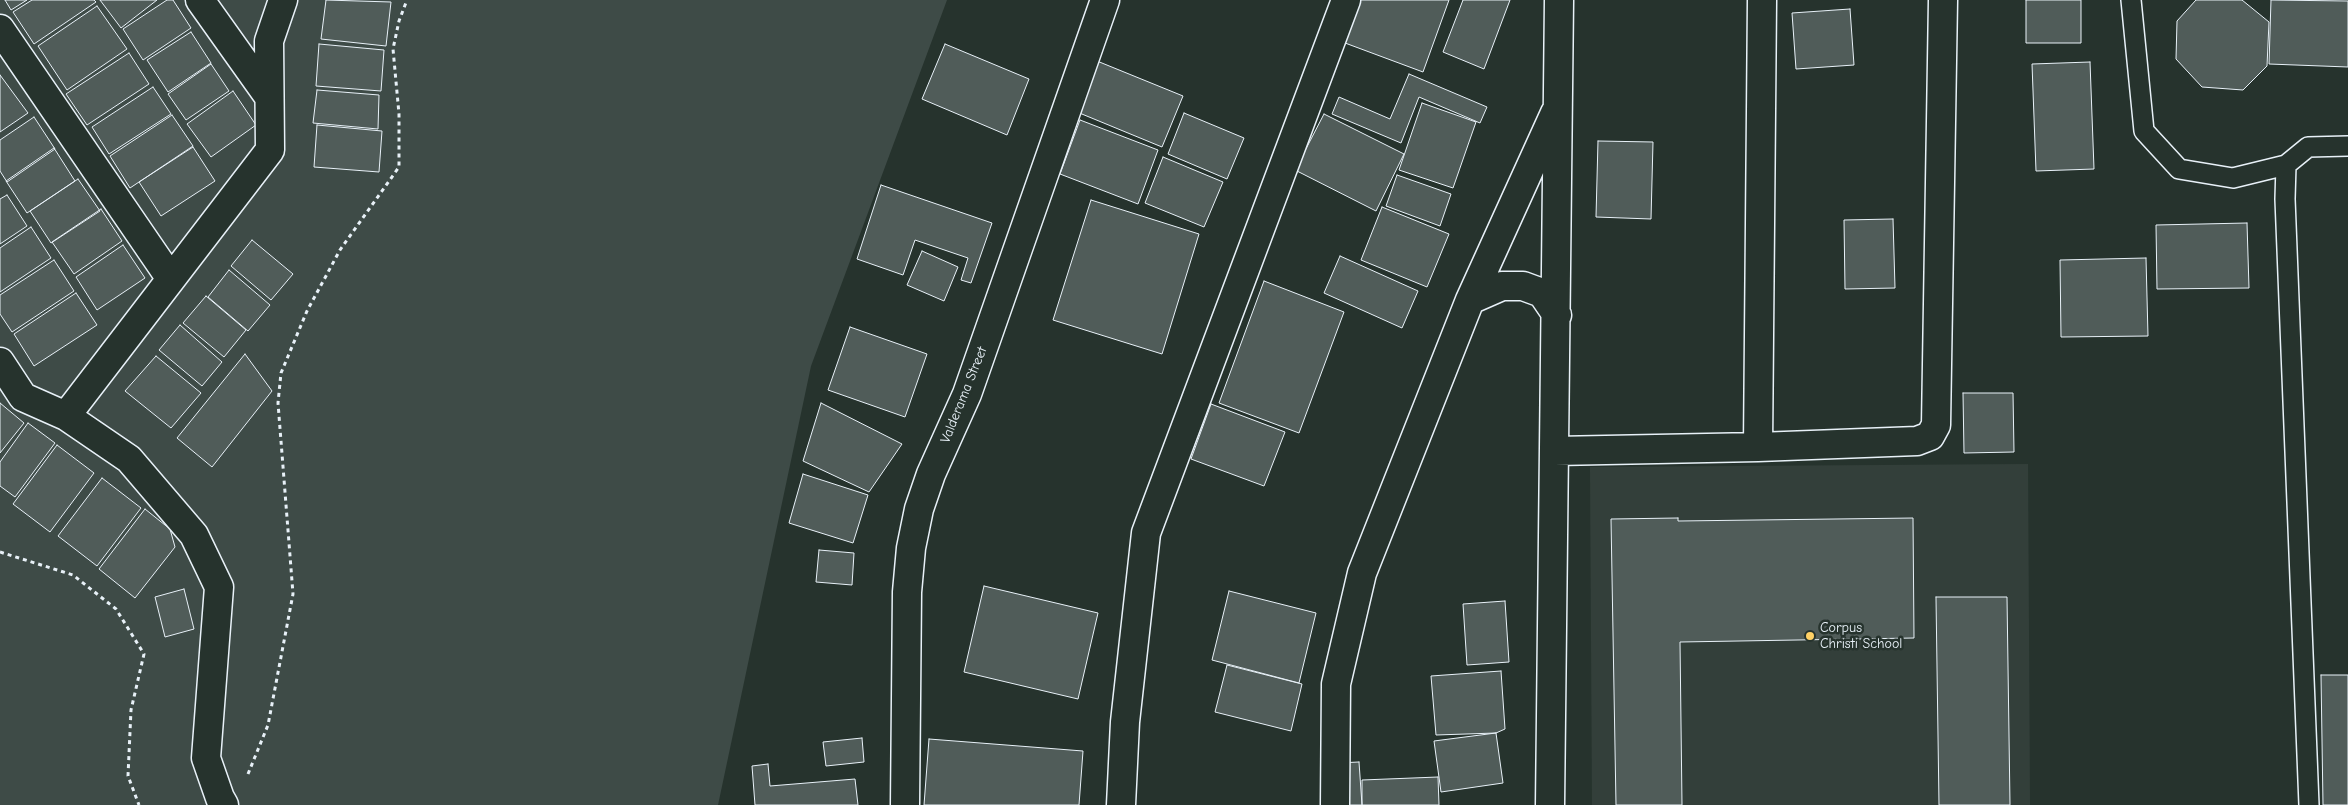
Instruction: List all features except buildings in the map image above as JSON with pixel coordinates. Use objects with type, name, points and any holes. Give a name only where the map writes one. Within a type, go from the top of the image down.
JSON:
[{"type":"street","points":[[200,0],[269,97]]},
{"type":"street","points":[[66,416],[270,150],[269,41],[283,0]]},
{"type":"street","name":"Valderama Street","points":[[904,805],[907,592],[911,548],[919,509],[931,474],[967,394],[1105,0]]},
{"type":"street","points":[[1122,805],[1126,722],[1146,533],[1346,0]]},
{"type":"street","points":[[1550,805],[1557,315],[1559,0]]},
{"type":"street","points":[[1758,448],[1762,0]]},
{"type":"street","points":[[1555,451],[1758,448],[1917,441],[1930,436],[1936,425],[1943,0]]},
{"type":"street","points":[[0,29],[171,279]]},
{"type":"street","points":[[1335,805],[1336,684],[1362,572],[1470,300],[1559,102]]},
{"type":"street","points":[[1470,300],[1502,286],[1523,286],[1542,294],[1557,315]]},
{"type":"street","points":[[0,362],[23,397],[66,416],[129,459],[194,535],[219,587],[206,758],[222,802]]},
{"type":"lane","points":[[2131,0],[2144,131],[2179,169],[2232,178],[2286,165],[2308,147],[2348,146]]},
{"type":"lane","points":[[2286,165],[2285,199],[2309,805]]},
{"type":"path","points":[[222,802],[246,779],[268,725],[293,594],[278,403],[281,373],[307,311],[340,250],[399,167],[399,114],[393,49],[407,0]]},
{"type":"path","points":[[0,552],[73,575],[116,609],[144,654],[131,710],[128,776],[139,805]]},
{"type":"shaded area","points":[[0,0],[947,0],[811,366],[718,805],[0,805]]},
{"type":"shaded area","name":"Corpus Christi School","points":[[2028,464],[2030,805],[1592,805],[1590,467]]},
{"type":"place","name":"Corpus Christi School","points":[[1810,636]]}]
